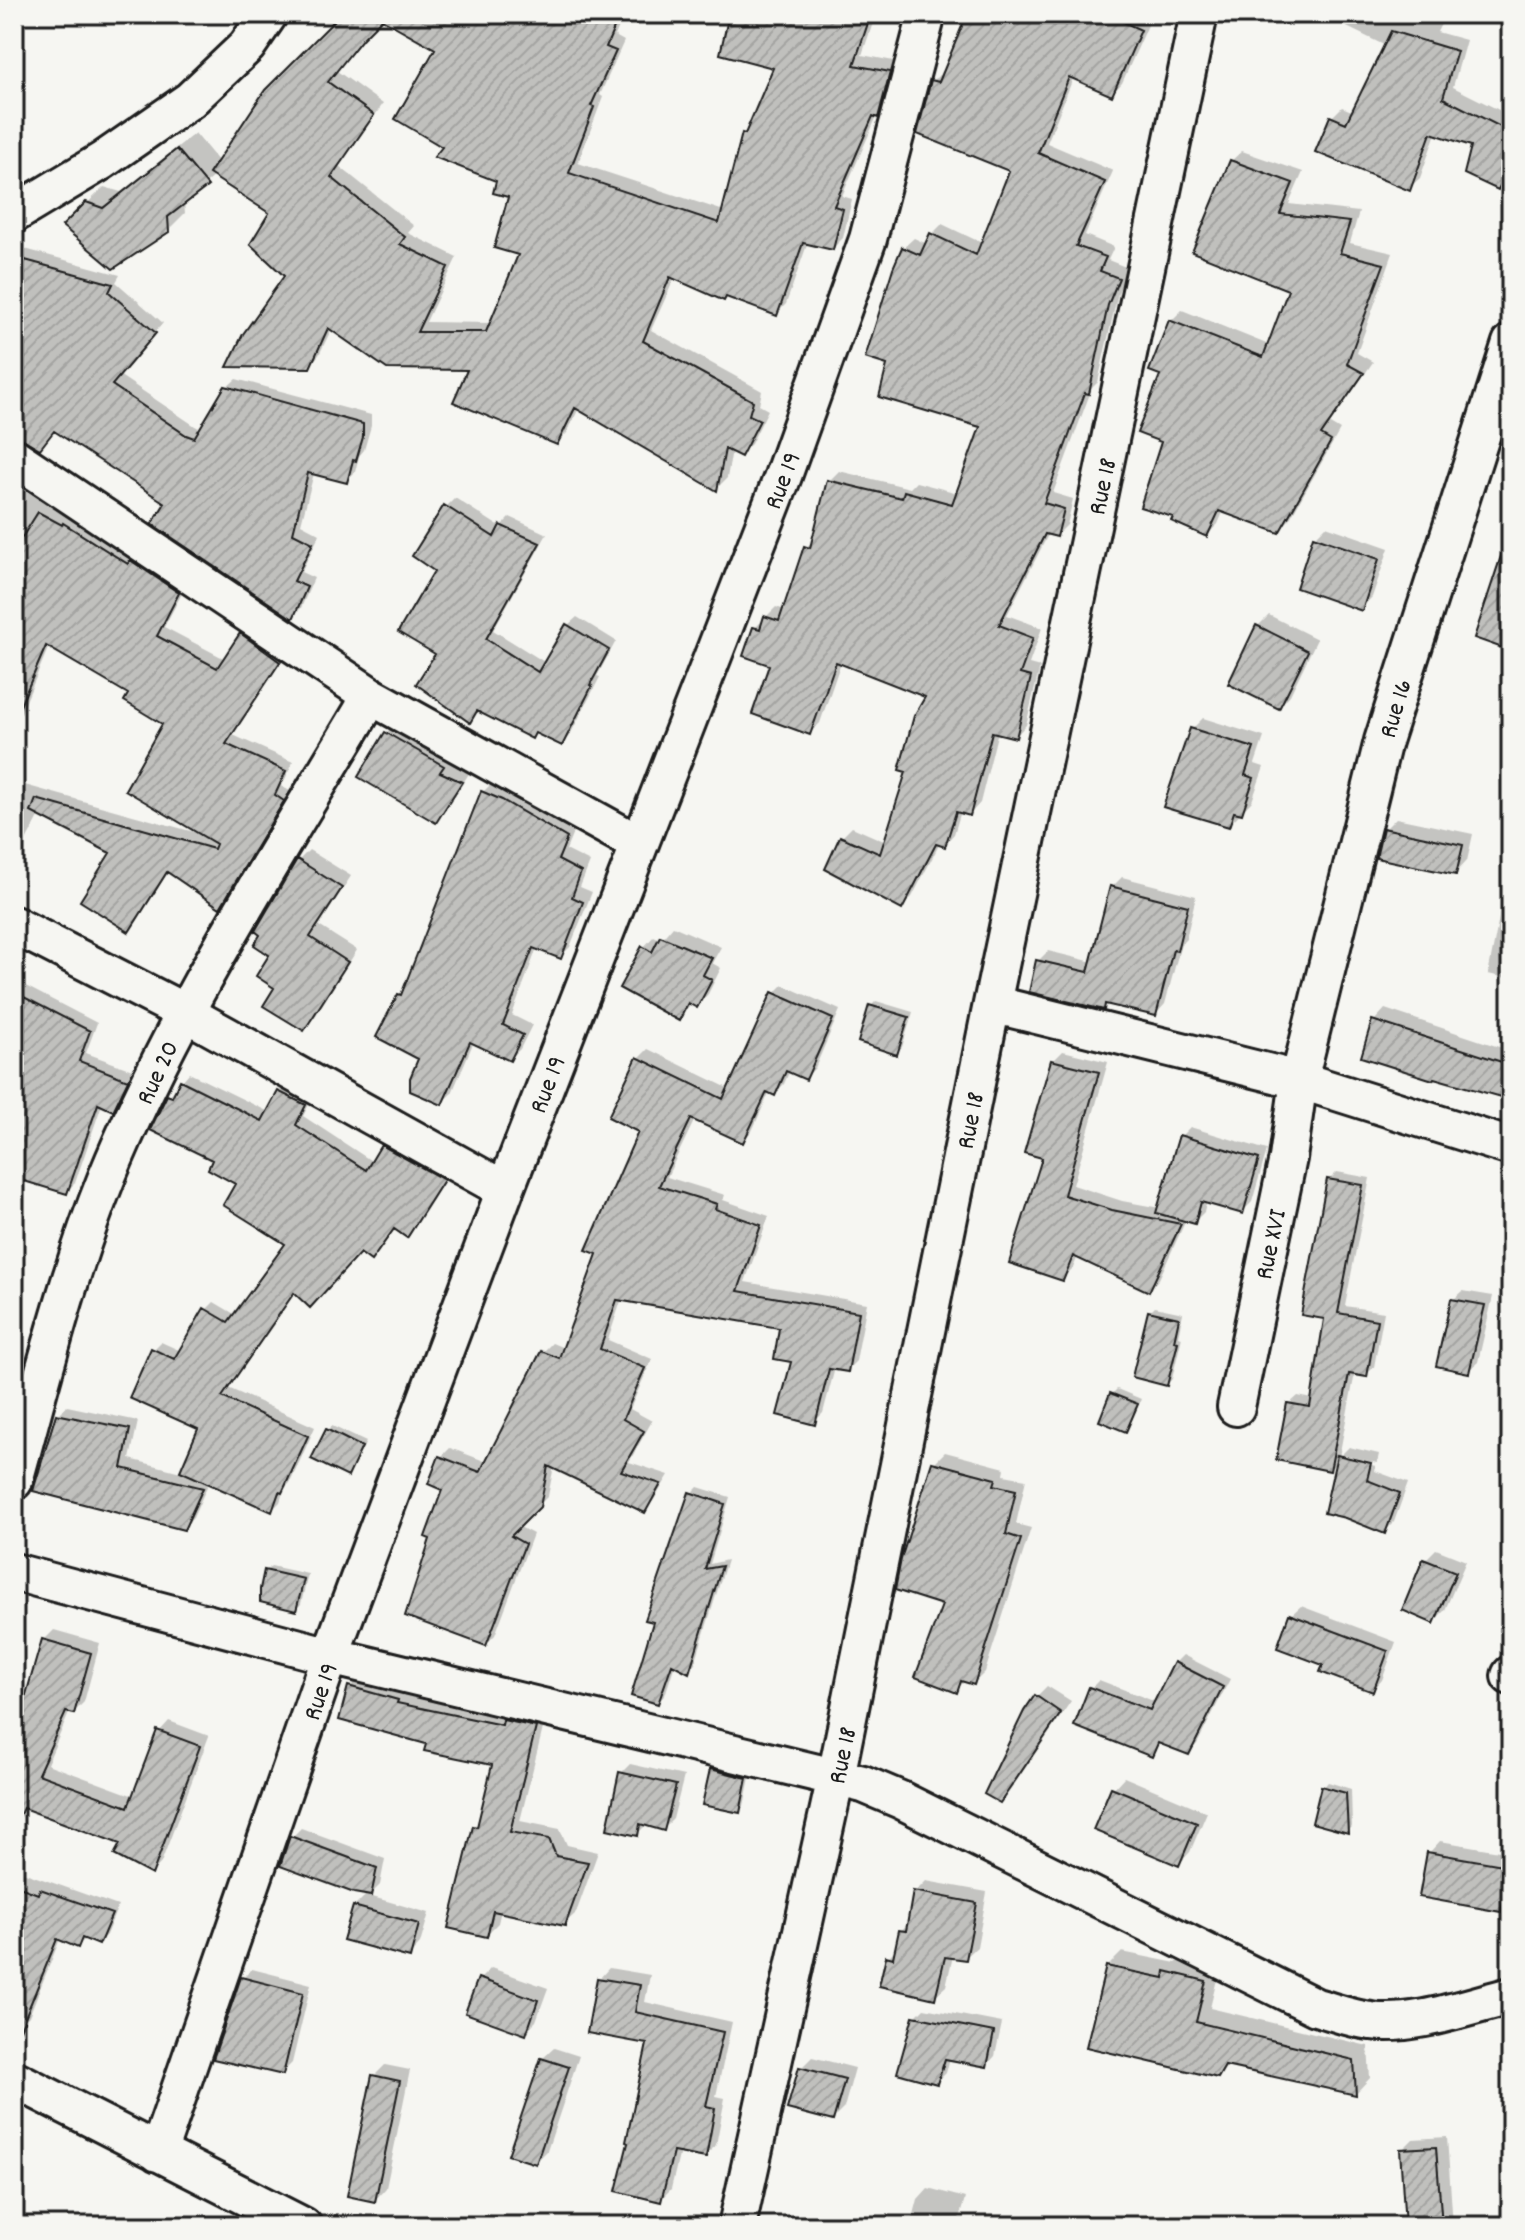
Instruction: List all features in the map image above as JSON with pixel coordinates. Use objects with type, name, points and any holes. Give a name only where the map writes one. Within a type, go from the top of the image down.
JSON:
[{"type":"street","points":[[14,214],[102,161],[190,100],[247,46],[269,14]]},
{"type":"street","name":"Rue 19","points":[[158,2153],[330,1656],[505,1190],[783,476],[868,239],[927,14]]},
{"type":"street","name":"Rue 18","points":[[737,2226],[836,1777],[992,1004],[1199,14]]},
{"type":"street","name":"Rue 16","points":[[1299,1080],[1383,741],[1511,343]]},
{"type":"street","points":[[14,457],[371,696],[639,844]]},
{"type":"street","name":"Rue 20","points":[[14,1481],[73,1273],[106,1179],[184,1012],[371,696]]},
{"type":"street","points":[[14,925],[184,1012],[505,1190]]},
{"type":"street","points":[[992,1004],[1299,1080],[1511,1147]]},
{"type":"street","name":"Rue XVI","points":[[1236,1407],[1288,1158],[1299,1080]]},
{"type":"street","points":[[14,1572],[330,1656],[863,1784],[901,1800],[1316,2007],[1372,2021],[1399,2021],[1511,1996]]},
{"type":"street","points":[[14,2079],[303,2226]]},
{"type":"building","points":[[341,14],[620,14],[606,47],[616,51],[591,106],[594,107],[569,173],[719,223],[742,133],[745,134],[773,68],[720,54],[729,14],[871,14],[854,65],[890,72],[878,118],[873,116],[834,206],[843,209],[833,250],[803,243],[777,316],[726,297],[724,301],[670,277],[643,341],[753,401],[749,415],[760,420],[741,457],[725,449],[717,491],[575,408],[557,445],[453,402],[467,370],[387,369],[328,328],[310,368],[227,367],[243,334],[284,276],[250,244],[269,213],[209,174],[265,90]],"holes":[[[382,19],[435,49],[395,119],[442,147],[434,157],[496,181],[493,193],[508,197],[494,248],[518,255],[486,332],[417,332],[448,267],[400,244],[405,237],[331,177],[374,115],[328,82],[363,38]]]},
{"type":"building","points":[[967,14],[1106,14],[1141,30],[1112,96],[1069,77],[1038,153],[1105,182],[1076,246],[1106,257],[1100,271],[1119,278],[1108,305],[1089,394],[1085,393],[1044,503],[1064,509],[1057,537],[1045,534],[999,625],[1033,638],[1020,674],[1031,677],[1016,738],[992,732],[970,816],[956,812],[945,847],[936,844],[902,910],[825,869],[840,836],[880,854],[906,772],[899,770],[914,716],[925,697],[836,662],[810,735],[752,714],[769,665],[743,656],[753,627],[760,629],[764,616],[779,621],[804,546],[810,548],[827,480],[902,498],[904,491],[952,504],[980,427],[879,397],[887,365],[865,358],[902,247],[920,255],[930,233],[976,255],[1009,171],[917,134],[931,80],[939,82]]},
{"type":"building","points":[[1391,31],[1457,51],[1443,98],[1511,132],[1511,163],[1498,190],[1464,174],[1471,146],[1431,133],[1410,191],[1315,152],[1330,116],[1346,123]]},
{"type":"building","points":[[177,149],[208,186],[168,217],[169,232],[113,269],[62,226],[86,202],[103,208]]},
{"type":"building","points":[[1230,160],[1293,183],[1280,214],[1350,222],[1340,253],[1384,264],[1347,364],[1364,373],[1321,435],[1331,441],[1279,533],[1219,511],[1207,537],[1171,521],[1173,517],[1140,507],[1161,442],[1137,433],[1160,375],[1149,371],[1169,320],[1263,357],[1288,290],[1192,252]]},
{"type":"building","points":[[14,257],[113,284],[109,292],[156,333],[112,385],[186,435],[194,438],[225,386],[363,424],[363,437],[347,483],[308,473],[293,533],[313,543],[294,581],[307,587],[293,619],[152,524],[165,503],[54,431],[40,449],[14,434]]},
{"type":"building","points":[[444,505],[494,537],[500,525],[540,543],[486,639],[538,672],[566,624],[609,650],[562,746],[535,733],[532,739],[477,711],[470,723],[416,684],[435,654],[398,632],[434,571],[412,556]]},
{"type":"building","points":[[38,512],[63,523],[128,564],[130,560],[179,593],[157,636],[217,668],[240,633],[280,662],[226,744],[286,771],[275,795],[284,801],[220,908],[167,872],[129,932],[80,901],[110,853],[31,812],[36,799],[214,849],[216,844],[125,790],[162,724],[124,701],[128,694],[46,646],[14,720],[14,558],[16,547]]},
{"type":"building","points":[[1313,536],[1379,559],[1362,611],[1296,588]]},
{"type":"building","points":[[1505,544],[1511,545],[1511,651],[1474,638]]},
{"type":"building","points":[[1256,625],[1308,651],[1279,709],[1228,684]]},
{"type":"building","points":[[1190,728],[1254,748],[1245,775],[1254,778],[1242,814],[1234,812],[1229,827],[1163,807]]},
{"type":"building","points":[[385,732],[444,766],[440,772],[462,782],[436,823],[358,777]]},
{"type":"building","points":[[481,791],[567,838],[558,860],[581,872],[572,897],[583,902],[561,959],[533,948],[503,1025],[523,1035],[510,1061],[470,1042],[442,1105],[410,1091],[410,1078],[418,1059],[376,1037],[398,994],[401,995]]},
{"type":"building","points":[[1383,828],[1463,845],[1456,875],[1376,858]]},
{"type":"building","points":[[297,859],[342,888],[310,937],[348,962],[304,1031],[263,1006],[274,988],[256,976],[269,955],[254,945],[260,935],[255,931]]},
{"type":"building","points":[[1110,886],[1188,906],[1156,1016],[1105,1004],[1104,1010],[1029,992],[1036,960],[1088,972]]},
{"type":"building","points":[[660,936],[712,958],[703,975],[712,980],[697,1008],[688,1003],[679,1021],[619,988],[642,946],[652,952]]},
{"type":"building","points":[[14,992],[90,1031],[79,1061],[128,1080],[113,1111],[98,1104],[67,1194],[14,1178]]},
{"type":"building","points":[[772,992],[833,1019],[806,1080],[786,1071],[775,1096],[767,1092],[743,1143],[691,1119],[659,1186],[717,1204],[715,1209],[761,1225],[738,1291],[859,1312],[848,1372],[829,1369],[815,1425],[777,1415],[791,1362],[774,1359],[779,1328],[617,1300],[600,1349],[645,1368],[623,1419],[644,1431],[621,1471],[661,1484],[645,1513],[548,1466],[540,1507],[511,1536],[525,1544],[486,1646],[405,1616],[430,1539],[425,1537],[442,1490],[428,1484],[439,1456],[480,1472],[541,1351],[559,1358],[597,1254],[586,1250],[638,1132],[608,1117],[637,1057],[723,1099]]},
{"type":"building","points":[[869,1005],[909,1017],[897,1055],[858,1042]]},
{"type":"building","points":[[1372,1020],[1511,1065],[1511,1100],[1361,1057]]},
{"type":"building","points":[[1051,1060],[1099,1072],[1064,1195],[1112,1210],[1181,1224],[1149,1292],[1073,1256],[1063,1281],[1009,1263],[1042,1158],[1024,1153]]},
{"type":"building","points":[[180,1080],[262,1121],[278,1091],[306,1105],[296,1125],[366,1170],[381,1145],[444,1180],[407,1238],[394,1229],[371,1261],[360,1253],[310,1308],[294,1293],[222,1397],[308,1436],[272,1512],[180,1471],[198,1429],[129,1398],[151,1348],[174,1359],[204,1308],[228,1322],[285,1244],[223,1205],[235,1184],[208,1169],[212,1160],[150,1130],[167,1095],[172,1097]]},
{"type":"building","points":[[1179,1135],[1259,1159],[1243,1214],[1201,1202],[1195,1224],[1156,1213]]},
{"type":"building","points":[[1327,1179],[1363,1185],[1338,1313],[1377,1320],[1367,1377],[1349,1374],[1330,1471],[1276,1460],[1287,1403],[1310,1407],[1324,1319],[1301,1315]]},
{"type":"building","points":[[1451,1299],[1485,1305],[1469,1373],[1436,1366]]},
{"type":"building","points":[[1148,1311],[1179,1318],[1174,1341],[1178,1342],[1167,1386],[1132,1377]]},
{"type":"building","points":[[1110,1393],[1138,1404],[1126,1432],[1099,1421]]},
{"type":"building","points":[[56,1414],[130,1429],[122,1468],[203,1488],[184,1530],[33,1491]]},
{"type":"building","points":[[326,1429],[362,1447],[348,1477],[311,1459]]},
{"type":"building","points":[[1337,1455],[1371,1463],[1367,1480],[1400,1493],[1385,1534],[1324,1513]]},
{"type":"building","points":[[932,1462],[996,1479],[994,1485],[1016,1490],[1006,1534],[1021,1539],[974,1685],[961,1681],[957,1693],[915,1677],[942,1605],[895,1590],[901,1559]]},
{"type":"building","points":[[689,1492],[725,1504],[705,1569],[722,1566],[689,1673],[672,1664],[658,1704],[631,1696],[653,1622],[645,1620]]},
{"type":"building","points":[[1423,1559],[1456,1572],[1434,1624],[1402,1610]]},
{"type":"building","points":[[264,1570],[304,1579],[296,1611],[260,1602]]},
{"type":"building","points":[[1289,1614],[1388,1651],[1373,1692],[1320,1672],[1323,1665],[1277,1648]]},
{"type":"building","points":[[42,1639],[91,1653],[74,1714],[66,1712],[38,1774],[128,1807],[157,1730],[200,1746],[152,1875],[114,1855],[120,1844],[23,1808],[14,1828],[14,1716],[19,1719]]},
{"type":"building","points":[[1174,1662],[1223,1687],[1189,1755],[1158,1743],[1152,1757],[1074,1726],[1089,1687],[1150,1710]]},
{"type":"building","points":[[348,1686],[398,1700],[397,1703],[502,1725],[503,1720],[536,1727],[510,1832],[549,1839],[556,1856],[588,1862],[565,1926],[493,1911],[487,1937],[448,1928],[473,1826],[477,1827],[492,1765],[424,1751],[426,1744],[339,1720]]},
{"type":"building","points":[[1035,1695],[1061,1713],[1000,1803],[984,1794],[1024,1711]]},
{"type":"building","points":[[710,1769],[747,1778],[740,1813],[702,1805]]},
{"type":"building","points":[[619,1772],[676,1785],[664,1831],[640,1824],[638,1836],[607,1829]]},
{"type":"building","points":[[1321,1786],[1346,1793],[1348,1833],[1312,1823]]},
{"type":"building","points":[[1111,1787],[1197,1823],[1179,1866],[1093,1830]]},
{"type":"building","points":[[290,1836],[377,1868],[371,1896],[354,1893],[280,1866]]},
{"type":"building","points":[[1427,1852],[1509,1866],[1501,1912],[1419,1897]]},
{"type":"building","points":[[14,1885],[38,1894],[40,1889],[112,1914],[99,1945],[82,1938],[78,1948],[57,1939],[15,2042]]},
{"type":"building","points":[[913,1891],[977,1903],[966,1960],[945,1957],[935,1999],[879,1986],[886,1956],[893,1958],[899,1930],[906,1931]]},
{"type":"building","points":[[353,1906],[419,1924],[410,1958],[343,1940]]},
{"type":"building","points":[[1106,1966],[1164,1978],[1165,1971],[1206,1981],[1196,2022],[1354,2060],[1356,2095],[1225,2066],[1218,2078],[1086,2047]]},
{"type":"building","points":[[241,1977],[303,1993],[283,2075],[213,2059]]},
{"type":"building","points":[[478,1978],[538,2000],[526,2035],[465,2013]]},
{"type":"building","points":[[597,1978],[640,1985],[635,2012],[723,2032],[706,2106],[715,2108],[706,2158],[673,2152],[661,2202],[616,2191],[647,2044],[587,2033]]},
{"type":"building","points":[[913,2016],[994,2032],[987,2067],[945,2059],[937,2084],[897,2073]]},
{"type":"building","points":[[541,2058],[569,2067],[536,2164],[508,2155]]},
{"type":"building","points":[[799,2067],[845,2079],[833,2121],[787,2109]]},
{"type":"building","points":[[372,2075],[400,2081],[375,2202],[347,2196]]},
{"type":"building","points":[[1436,2147],[1442,2226],[1405,2226],[1400,2149]]}]
